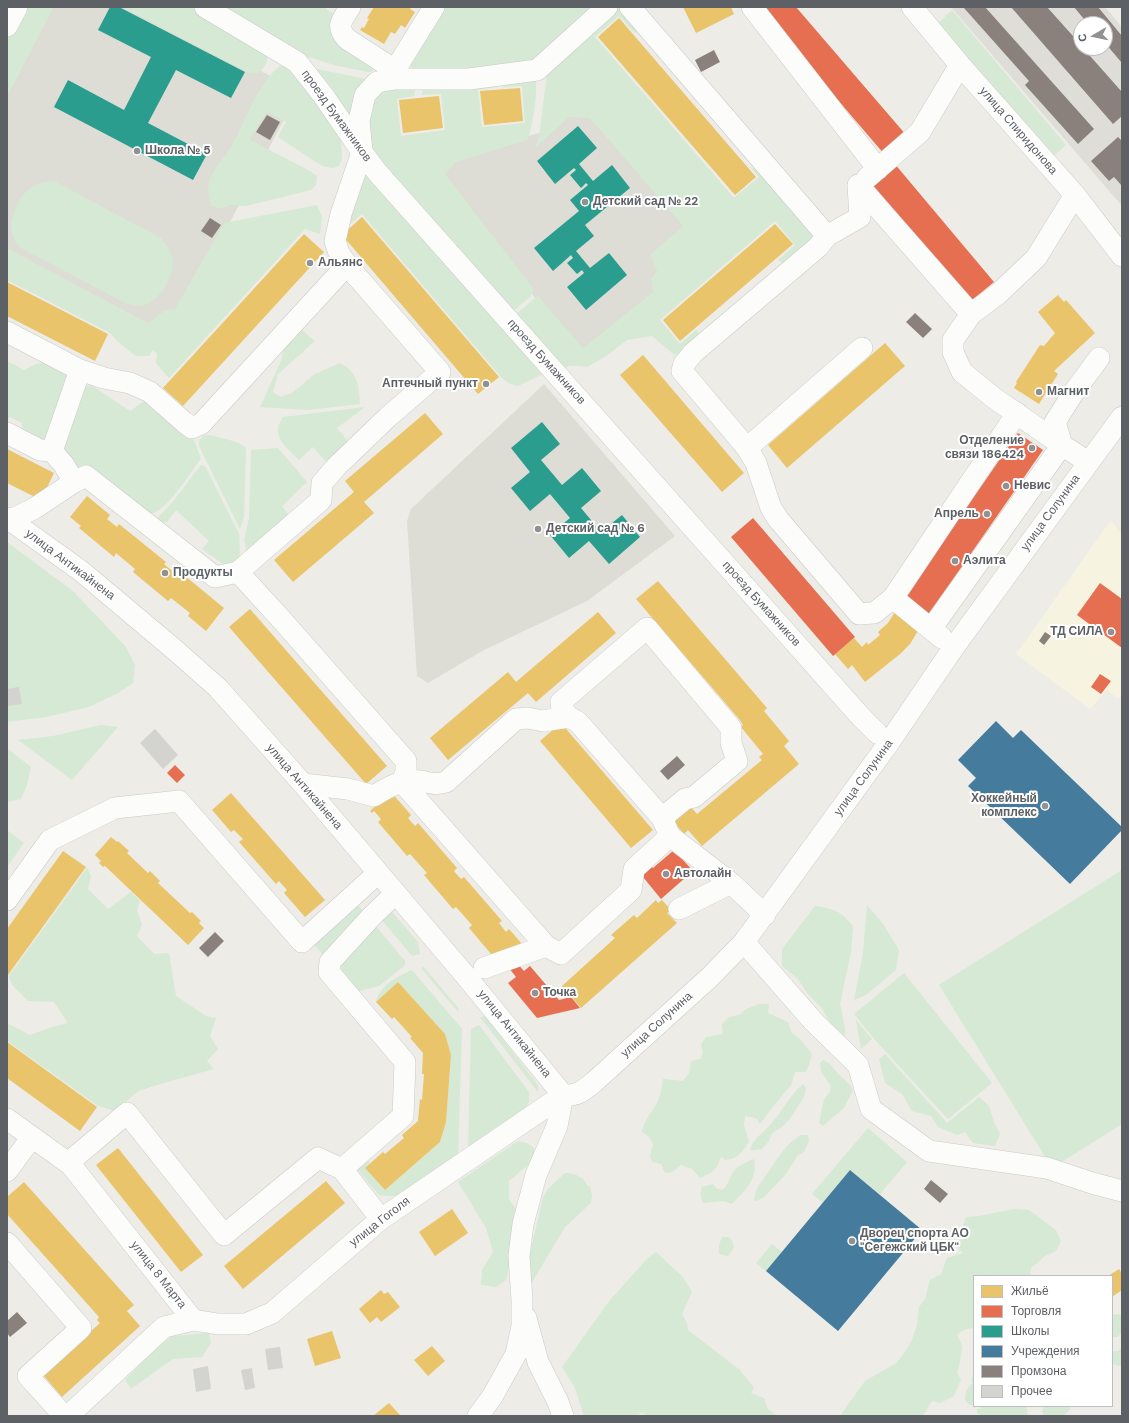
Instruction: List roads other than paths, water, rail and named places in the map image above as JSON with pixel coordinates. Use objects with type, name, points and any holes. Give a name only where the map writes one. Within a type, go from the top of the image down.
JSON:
[{"type":"street","points":[[7,26],[17,7]]},
{"type":"street","name":"проезд Бумажников","points":[[205,7],[297,62],[323,95],[362,152],[382,178],[856,712],[877,733]]},
{"type":"street","points":[[350,7],[340,23],[341,31],[346,39],[395,74]]},
{"type":"street","points":[[395,74],[434,7]]},
{"type":"street","points":[[9,519],[35,508],[74,482],[86,476],[215,577],[238,572],[321,500],[322,483],[337,466],[388,417],[440,372],[347,265],[339,253],[335,241],[341,214],[362,152],[359,121],[365,95],[377,82],[395,74],[469,79],[537,70],[607,7]]},
{"type":"street","points":[[630,7],[827,236]]},
{"type":"street","points":[[752,7],[878,169]]},
{"type":"street","name":"улица Спиридонова","points":[[912,7],[960,65],[1075,195],[1122,256]]},
{"type":"street","points":[[858,185],[920,132],[960,65]]},
{"type":"street","points":[[858,185],[860,217],[827,236],[818,246],[693,353],[684,364],[682,371],[747,448],[756,462],[771,508],[778,519],[859,614],[874,613],[893,598],[1017,412]]},
{"type":"street","points":[[858,185],[971,314]]},
{"type":"street","points":[[1075,195],[1036,258],[998,294],[971,314],[953,340],[953,352],[962,372],[994,398],[1017,412],[1088,462]]},
{"type":"street","points":[[7,332],[80,370],[104,378],[130,382],[150,392],[192,428],[201,424],[347,265]]},
{"type":"street","points":[[747,448],[862,348]]},
{"type":"street","points":[[1062,445],[1055,422],[1074,392],[1099,358]]},
{"type":"street","points":[[52,452],[80,370]]},
{"type":"street","name":"улица Солунина","points":[[563,1095],[571,1096],[578,1094],[594,1082],[710,977],[744,942],[888,744],[954,647],[1122,417]]},
{"type":"street","points":[[7,434],[40,450],[52,452],[64,465],[74,482]]},
{"type":"street","points":[[932,629],[1062,445]]},
{"type":"street","name":"улица Антикайнена","points":[[9,519],[81,571],[218,688],[465,975],[563,1095]]},
{"type":"street","points":[[238,572],[287,625],[406,761],[406,772],[402,782]]},
{"type":"street","points":[[893,598],[954,647]]},
{"type":"street","points":[[402,782],[546,946],[561,954],[631,890],[634,869],[666,827],[685,799],[694,798],[737,761],[731,743],[731,728],[647,628],[561,702],[562,709],[569,717],[578,722],[666,827],[731,883],[765,915]]},
{"type":"street","points":[[302,784],[348,789],[374,796],[388,787],[402,782],[420,781],[440,784],[446,782],[516,719],[528,718],[543,721],[569,717]]},
{"type":"street","points":[[324,810],[348,789]]},
{"type":"street","points":[[7,900],[50,840],[114,808],[179,801],[302,942],[378,873]]},
{"type":"street","points":[[679,910],[731,883]]},
{"type":"street","points":[[342,1169],[403,1116],[405,1062],[329,972],[330,962],[372,916],[395,894]]},
{"type":"street","points":[[744,942],[813,1021],[858,1064],[871,1109],[929,1151],[1047,1168],[1122,1191]]},
{"type":"street","points":[[484,968],[546,946]]},
{"type":"street","points":[[481,1415],[516,1354],[522,1326],[519,1256],[523,1224],[536,1175],[557,1126],[563,1095]]},
{"type":"street","name":"улица Гоголя","points":[[194,1320],[218,1324],[246,1324],[272,1313],[381,1219],[563,1095]]},
{"type":"street","points":[[68,1163],[127,1113],[224,1235],[318,1158],[342,1169],[381,1219]]},
{"type":"street","name":"улица 8 Марта","points":[[7,1119],[68,1163],[194,1320],[164,1327],[68,1416]]},
{"type":"street","points":[[7,1171],[32,1137]]},
{"type":"street","points":[[1102,1185],[1122,1175]]},
{"type":"street","points":[[7,1243],[81,1328],[28,1376],[64,1416]]},
{"type":"street","points":[[522,1300],[538,1362],[558,1402],[563,1416]]},
{"type":"place","name":"Школа № 5","points":[[137,151]]},
{"type":"place","name":"Детский сад № 22","points":[[585,202]]},
{"type":"place","name":"Альянс","points":[[310,263]]},
{"type":"place","name":"Аптечный пункт","points":[[486,384]]},
{"type":"place","name":"Магнит","points":[[1039,392]]},
{"type":"place","name":"Отделение связи 186424","points":[[1032,448]]},
{"type":"place","name":"Невис","points":[[1006,486]]},
{"type":"place","name":"Апрель","points":[[987,514]]},
{"type":"place","name":"Детский сад № 6","points":[[538,529]]},
{"type":"place","name":"Аэлита","points":[[955,561]]},
{"type":"place","name":"Продукты","points":[[165,573]]},
{"type":"place","name":"ТД СИЛА","points":[[1111,632]]},
{"type":"place","name":"Хоккейный комплекс","points":[[1045,806]]},
{"type":"place","name":"Автолайн","points":[[666,874]]},
{"type":"place","name":"Точка","points":[[535,993]]},
{"type":"place","name":"Дворец спорта АО \"Сегежский ЦБК\"","points":[[852,1241]]}]
